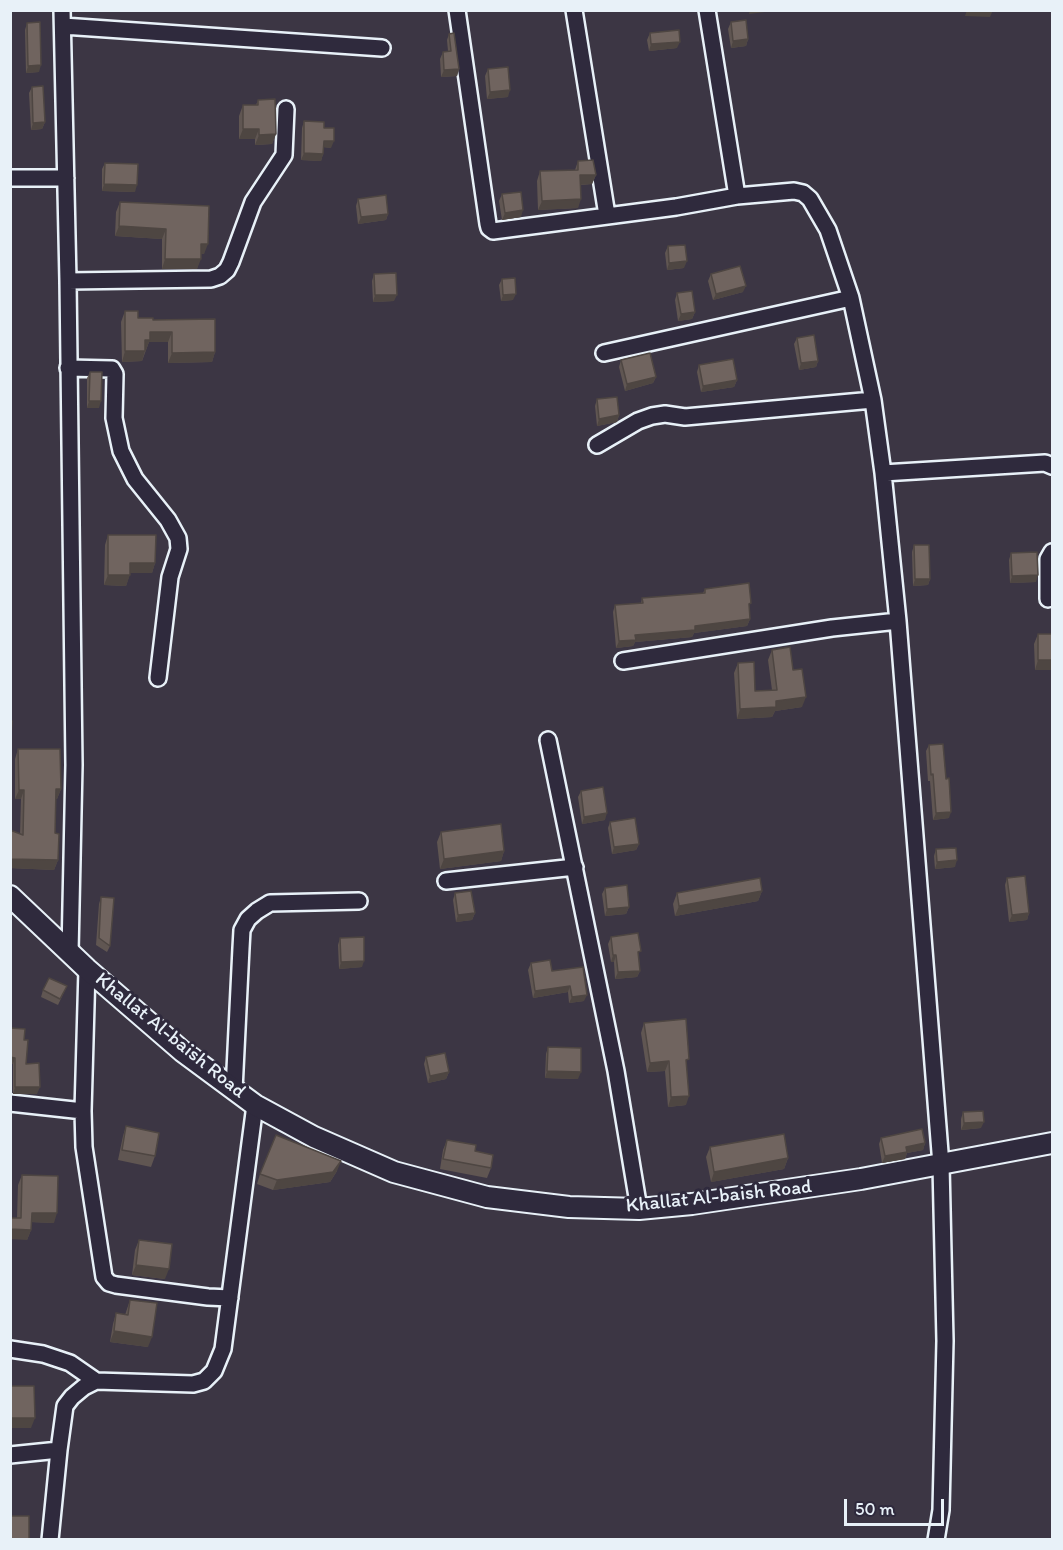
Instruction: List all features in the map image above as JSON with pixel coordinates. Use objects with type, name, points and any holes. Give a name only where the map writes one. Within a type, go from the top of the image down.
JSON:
[{"type":"street","points":[[457,10],[489,228],[496,232],[676,207],[737,196],[794,191],[803,193],[810,199],[828,230],[851,298],[873,400],[883,473],[898,621],[941,1165],[945,1341],[941,1510],[936,1539]]},
{"type":"street","points":[[574,10],[607,216]]},
{"type":"street","points":[[707,10],[737,196]]},
{"type":"street","points":[[70,952],[74,765],[63,18],[382,48]]},
{"type":"street","points":[[68,281],[211,279],[220,276],[231,262],[253,201],[284,155],[286,109]]},
{"type":"street","points":[[10,178],[66,177]]},
{"type":"street","points":[[604,353],[851,298]]},
{"type":"street","points":[[68,368],[112,369],[115,374],[114,418],[121,451],[135,479],[168,520],[178,538],[179,549],[170,577],[158,678]]},
{"type":"street","points":[[597,445],[638,421],[652,416],[665,414],[685,417],[873,400]]},
{"type":"street","points":[[883,473],[1045,463],[1053,466]]},
{"type":"street","points":[[1048,599],[1048,558],[1053,552]]},
{"type":"street","points":[[623,661],[832,628],[898,621]]},
{"type":"street","points":[[548,740],[616,1071],[639,1209]]},
{"type":"street","points":[[446,881],[575,867]]},
{"type":"street","name":"Khallat Al-baish Road","points":[[10,896],[87,969],[182,1051],[255,1105],[314,1137],[384,1168],[488,1197],[557,1205],[639,1209],[782,1192],[1053,1143]]},
{"type":"street","points":[[234,1090],[242,930],[248,919],[270,903],[359,901]]},
{"type":"street","points":[[87,969],[84,1147],[104,1277],[109,1283],[230,1298]]},
{"type":"street","points":[[10,1103],[83,1111]]},
{"type":"street","points":[[10,1349],[43,1354],[70,1363],[96,1381],[193,1384],[204,1381],[214,1371],[223,1349],[255,1105]]},
{"type":"street","points":[[50,1539],[58,1450],[65,1406],[78,1392],[96,1381]]},
{"type":"street","points":[[10,1455],[58,1450]]},
{"type":"building","points":[[746,20],[748,39],[733,41],[731,22]]},
{"type":"building","points":[[40,22],[41,65],[28,66],[27,23]]},
{"type":"building","points":[[679,30],[680,42],[651,44],[650,33]]},
{"type":"building","points":[[454,33],[459,69],[444,70],[443,52],[451,51],[449,34]]},
{"type":"building","points":[[508,67],[510,90],[490,92],[488,69]]},
{"type":"building","points":[[43,86],[45,122],[33,123],[32,87]]},
{"type":"building","points":[[275,99],[276,134],[259,135],[259,129],[243,129],[243,105],[258,105],[258,100]]},
{"type":"building","points":[[304,121],[324,122],[324,128],[334,128],[334,141],[324,141],[323,154],[304,153]]},
{"type":"building","points":[[593,160],[596,175],[580,175],[581,199],[542,201],[540,171],[578,170],[578,161]]},
{"type":"building","points":[[105,163],[138,164],[137,185],[104,184]]},
{"type":"building","points":[[521,192],[523,210],[505,213],[502,194]]},
{"type":"building","points":[[386,195],[388,214],[361,217],[358,199]]},
{"type":"building","points":[[120,202],[209,206],[208,244],[201,244],[201,259],[165,259],[166,229],[119,226]]},
{"type":"building","points":[[685,245],[687,261],[669,263],[668,246]]},
{"type":"building","points":[[740,266],[746,286],[716,294],[711,274]]},
{"type":"building","points":[[396,273],[397,295],[375,295],[374,274]]},
{"type":"building","points":[[515,278],[516,294],[503,295],[502,279]]},
{"type":"building","points":[[692,291],[695,312],[681,314],[677,293]]},
{"type":"building","points":[[125,311],[138,311],[138,318],[153,318],[153,320],[215,319],[215,352],[172,353],[172,332],[150,332],[150,340],[145,340],[145,351],[125,351]]},
{"type":"building","points":[[814,335],[818,361],[801,363],[797,338]]},
{"type":"building","points":[[650,353],[656,377],[627,384],[621,360]]},
{"type":"building","points":[[733,359],[737,380],[703,386],[699,365]]},
{"type":"building","points":[[90,372],[102,372],[101,401],[89,401]]},
{"type":"building","points":[[617,397],[619,415],[599,419],[597,399]]},
{"type":"building","points":[[108,535],[156,535],[155,563],[130,563],[130,575],[108,575]]},
{"type":"building","points":[[914,545],[929,545],[930,579],[915,579]]},
{"type":"building","points":[[1037,552],[1038,575],[1012,576],[1011,553]]},
{"type":"building","points":[[749,583],[750,619],[695,626],[695,630],[635,635],[636,640],[619,641],[615,605],[643,603],[642,598],[705,593],[705,589]]},
{"type":"building","points":[[1038,634],[1053,634],[1053,660],[1038,660]]},
{"type":"building","points":[[790,647],[793,670],[802,669],[806,697],[776,701],[776,707],[740,709],[738,663],[754,662],[755,691],[777,690],[772,650]]},
{"type":"building","points":[[10,721],[12,721],[10,752]]},
{"type":"building","points":[[943,744],[946,779],[949,778],[951,812],[936,813],[929,745]]},
{"type":"building","points":[[18,749],[60,749],[61,789],[56,789],[55,833],[59,834],[58,860],[10,859],[10,830],[23,835],[24,790],[19,790]]},
{"type":"building","points":[[603,787],[607,813],[584,817],[581,791]]},
{"type":"building","points":[[635,818],[639,844],[614,847],[610,822]]},
{"type":"building","points":[[501,824],[504,851],[444,859],[441,832]]},
{"type":"building","points":[[956,848],[957,860],[937,862],[936,849]]},
{"type":"building","points":[[1025,876],[1029,913],[1012,915],[1007,878]]},
{"type":"building","points":[[760,878],[762,891],[679,906],[677,893]]},
{"type":"building","points":[[627,885],[629,907],[607,909],[605,888]]},
{"type":"building","points":[[471,891],[475,913],[458,915],[455,893]]},
{"type":"building","points":[[101,897],[114,898],[110,946],[99,938]]},
{"type":"building","points":[[638,933],[641,951],[638,952],[640,971],[618,972],[611,937]]},
{"type":"building","points":[[364,937],[364,961],[341,962],[340,938]]},
{"type":"building","points":[[550,960],[552,971],[583,967],[587,995],[572,997],[570,986],[535,991],[531,963]]},
{"type":"building","points":[[49,978],[67,986],[60,999],[43,990]]},
{"type":"building","points":[[686,1019],[689,1096],[671,1097],[669,1061],[650,1063],[644,1023]]},
{"type":"building","points":[[10,1028],[25,1029],[24,1040],[28,1040],[26,1064],[39,1063],[40,1087],[15,1087],[15,1058],[10,1057]]},
{"type":"building","points":[[548,1047],[581,1048],[581,1072],[547,1071]]},
{"type":"building","points":[[445,1053],[449,1072],[430,1076],[426,1057]]},
{"type":"building","points":[[983,1111],[984,1122],[964,1123],[963,1112]]},
{"type":"building","points":[[126,1126],[159,1133],[155,1156],[122,1150]]},
{"type":"building","points":[[922,1129],[925,1143],[906,1147],[907,1152],[885,1156],[881,1138]]},
{"type":"building","points":[[784,1134],[788,1158],[714,1172],[710,1147]]},
{"type":"building","points":[[276,1135],[341,1161],[333,1172],[277,1180],[260,1174]]},
{"type":"building","points":[[447,1140],[476,1145],[475,1151],[493,1155],[491,1168],[443,1159]]},
{"type":"building","points":[[22,1175],[58,1176],[57,1213],[32,1213],[31,1230],[10,1229],[10,1218],[21,1218]]},
{"type":"building","points":[[139,1240],[172,1244],[169,1269],[136,1265]]},
{"type":"building","points":[[130,1300],[157,1303],[152,1337],[114,1331],[116,1313],[128,1315]]},
{"type":"building","points":[[10,1386],[34,1386],[35,1418],[10,1418]]},
{"type":"building","points":[[10,1516],[29,1516],[29,1539],[10,1539]]}]
